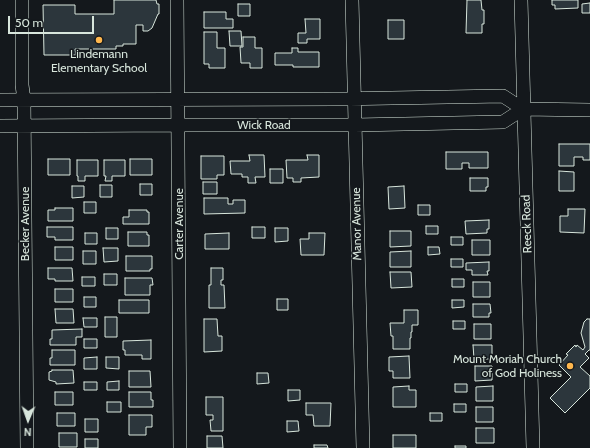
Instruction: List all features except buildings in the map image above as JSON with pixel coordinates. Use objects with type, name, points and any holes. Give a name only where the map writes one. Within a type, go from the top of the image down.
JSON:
[{"type":"street","name":"Becker Avenue","points":[[22,0],[27,448]]},
{"type":"street","name":"Carter Avenue","points":[[177,0],[180,448]]},
{"type":"street","name":"Manor Avenue","points":[[352,0],[363,448]]},
{"type":"street","name":"Reeck Road","points":[[521,0],[533,448]]},
{"type":"street","points":[[0,100],[354,99],[503,96],[523,109],[590,110]]},
{"type":"street","name":"Wick Road","points":[[0,126],[178,124],[355,125],[503,122],[523,109]]},
{"type":"place","name":"Lindemann Elementary School","points":[[99,40]]},
{"type":"place","name":"Mount Moriah Church of God Holiness","points":[[570,366]]}]
